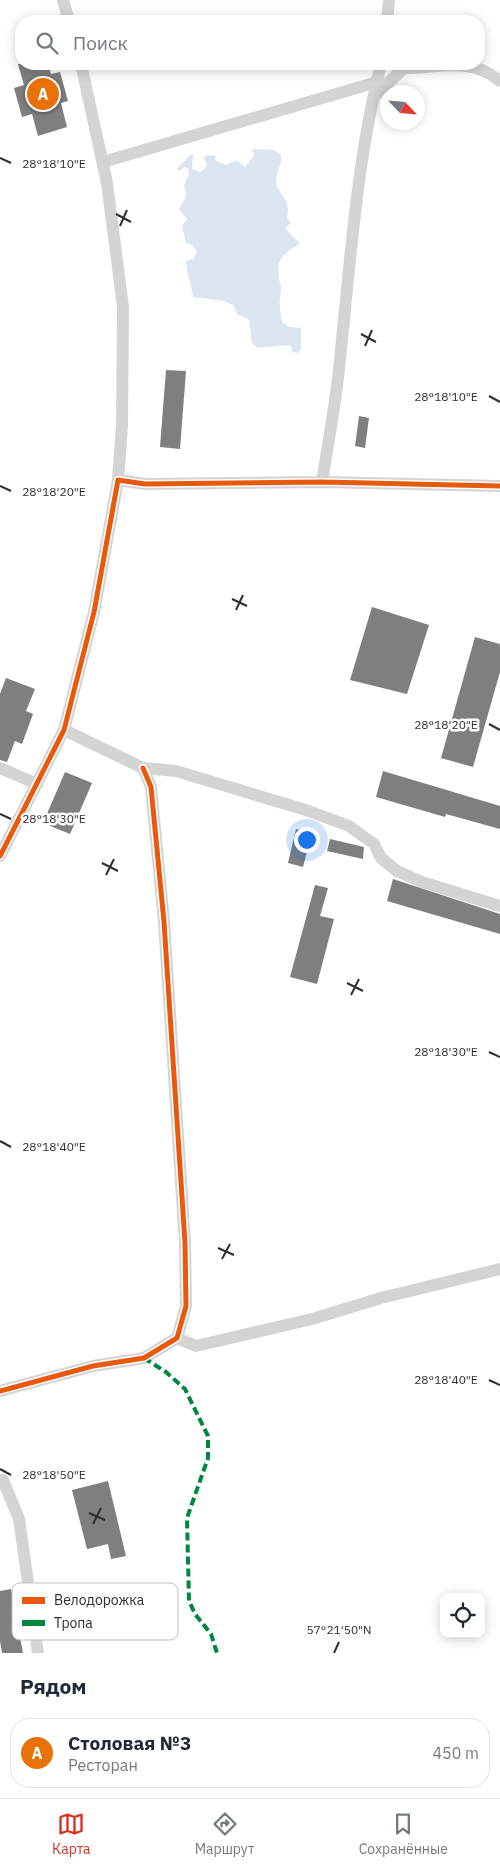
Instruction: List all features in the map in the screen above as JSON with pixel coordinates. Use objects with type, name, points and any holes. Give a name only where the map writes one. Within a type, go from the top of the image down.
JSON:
[{"type":"street","points":[[63,0],[67,15]]},
{"type":"street","points":[[388,15],[389,0]]},
{"type":"street","points":[[0,856],[64,730],[93,618],[118,480],[122,426],[123,306],[103,162],[81,70]]},
{"type":"street","points":[[322,482],[339,370],[356,197],[372,98],[380,70]]},
{"type":"street","points":[[372,98],[398,70]]},
{"type":"street","points":[[482,70],[490,73],[500,81]]},
{"type":"street","points":[[103,162],[377,82]]},
{"type":"street","points":[[118,480],[145,484],[322,482],[500,486]]},
{"type":"street","points":[[64,730],[143,768],[176,771],[306,810],[349,826],[374,844],[381,858],[397,871],[422,882],[500,906]]},
{"type":"street","points":[[0,768],[37,784]]},
{"type":"street","points":[[0,1391],[93,1366],[144,1358],[177,1338],[186,1306],[182,1190],[164,922],[151,788],[143,768]]},
{"type":"street","points":[[177,1338],[196,1346],[312,1319],[381,1298],[500,1269]]},
{"type":"street","points":[[0,1480],[4,1480],[18,1519],[28,1583]]},
{"type":"street","points":[[36,1640],[38,1653]]},
{"type":"shaded area","points":[[253,149],[274,150],[281,155],[276,182],[288,206],[287,218],[291,223],[285,228],[300,244],[287,253],[280,261],[278,272],[281,288],[280,308],[282,322],[289,327],[301,328],[301,350],[298,353],[293,352],[290,345],[256,348],[257,346],[252,344],[249,320],[237,314],[233,305],[224,301],[193,297],[186,261],[194,259],[197,251],[193,246],[186,243],[182,226],[187,219],[179,210],[186,196],[184,186],[189,173],[185,167],[178,171],[177,169],[193,154],[192,169],[201,172],[207,165],[204,159],[206,155],[216,156],[215,160],[226,165],[236,160],[245,167],[255,154],[252,152]]},
{"type":"building","points":[[20,70],[50,70],[51,74],[60,72],[68,101],[61,103],[67,127],[38,136],[32,114],[22,117],[14,88],[24,85]]},
{"type":"building","points":[[166,370],[186,371],[180,449],[160,447]]},
{"type":"building","points":[[359,416],[369,418],[365,448],[355,446]]},
{"type":"building","points":[[372,607],[429,625],[407,694],[350,680]]},
{"type":"building","points":[[475,637],[500,644],[500,672],[473,767],[441,758]]},
{"type":"building","points":[[6,678],[35,689],[26,711],[33,714],[22,744],[15,741],[7,762],[0,760],[0,694]]},
{"type":"building","points":[[383,771],[500,806],[500,829],[446,814],[445,817],[376,797]]},
{"type":"building","points":[[65,772],[92,783],[70,834],[43,823]]},
{"type":"building","points":[[296,829],[312,833],[303,867],[288,863]]},
{"type":"building","points":[[330,839],[364,847],[363,859],[327,851]]},
{"type":"building","points":[[393,879],[500,914],[500,934],[387,901]]},
{"type":"building","points":[[315,885],[328,888],[320,916],[334,919],[317,984],[290,977]]},
{"type":"building","points":[[108,1481],[126,1556],[111,1559],[108,1544],[87,1549],[72,1490]]},
{"type":"building","points":[[11,1589],[12,1640],[21,1640],[23,1653],[2,1653],[0,1641],[0,1591]]},
{"type":"marked path","points":[[144,1358],[166,1372],[185,1389],[208,1436],[208,1458],[187,1518],[189,1601],[195,1614],[211,1634],[217,1653]]},
{"type":"cycle path","points":[[0,856],[64,730],[94,612],[118,480],[145,484],[322,482],[500,486]]},
{"type":"cycle path","points":[[0,1391],[93,1366],[144,1358],[177,1338],[186,1306],[185,1243],[164,922],[151,787],[143,768]]},
{"type":"place","name":"Столовая №3","points":[[43,94]]}]
